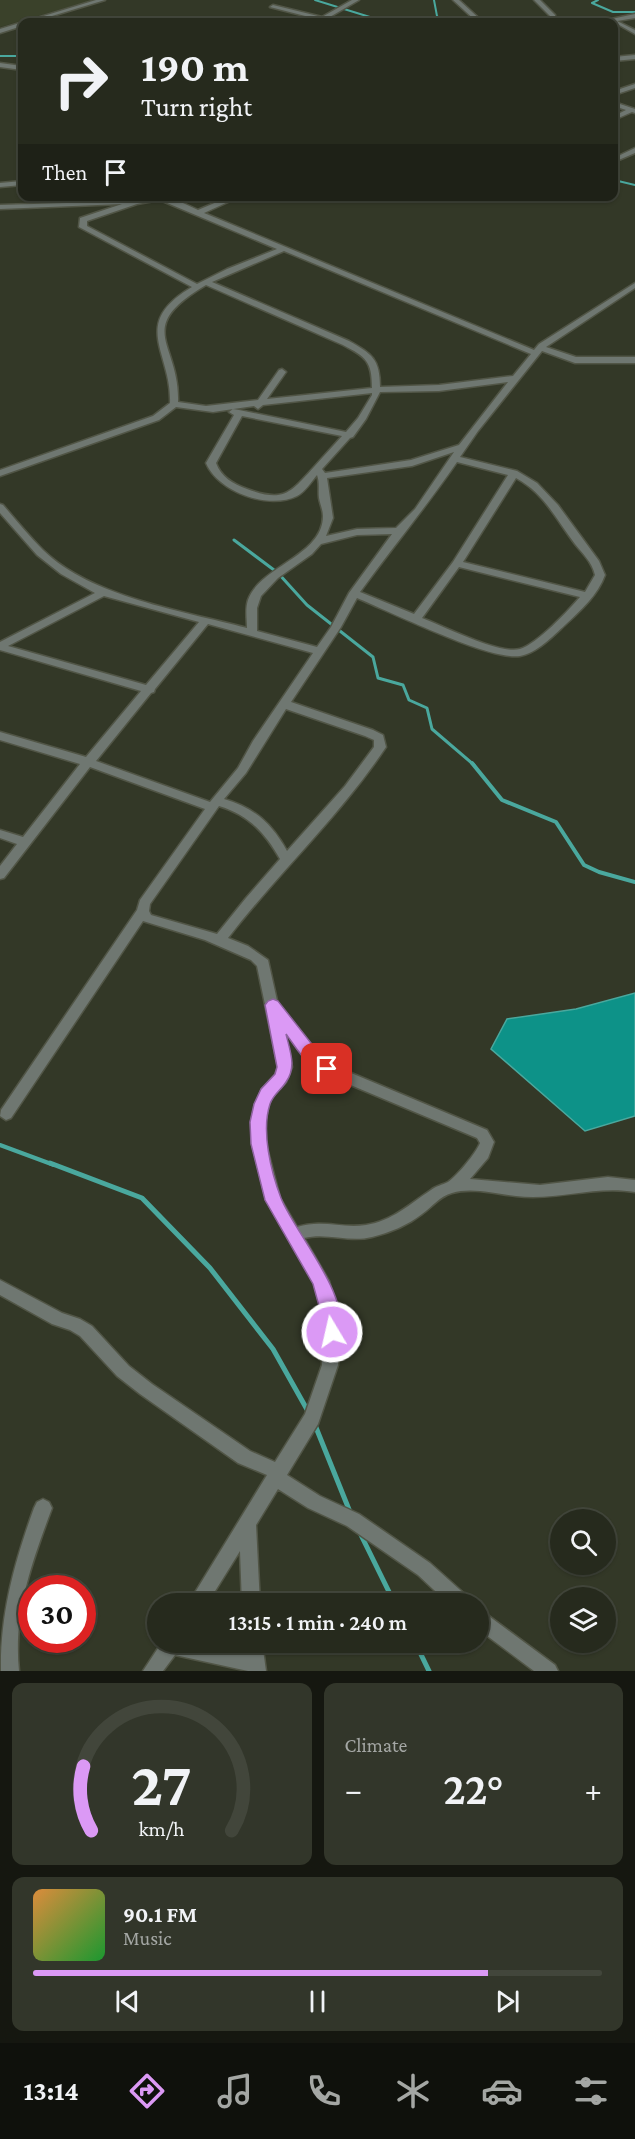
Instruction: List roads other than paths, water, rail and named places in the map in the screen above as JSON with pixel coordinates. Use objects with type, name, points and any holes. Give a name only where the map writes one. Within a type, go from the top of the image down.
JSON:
[{"type":"street","points":[[41,18],[102,0]]},
{"type":"street","points":[[324,18],[356,0]]},
{"type":"street","points":[[456,0],[476,18]]},
{"type":"street","points":[[537,0],[553,16]]},
{"type":"street","points":[[273,7],[309,18]]},
{"type":"street","points":[[618,20],[635,16]]},
{"type":"street","points":[[618,24],[635,32]]},
{"type":"street","points":[[0,31],[18,25]]},
{"type":"street","points":[[618,57],[635,57]]},
{"type":"street","points":[[0,65],[18,67]]},
{"type":"street","points":[[618,92],[635,86]]},
{"type":"street","points":[[618,105],[633,111]]},
{"type":"street","points":[[618,117],[633,111]]},
{"type":"street","points":[[618,158],[634,152]]},
{"type":"street","points":[[0,185],[18,183]]},
{"type":"street","points":[[141,201],[83,220],[83,226],[196,287]]},
{"type":"street","points":[[170,201],[283,249],[538,351],[575,360],[635,360]]},
{"type":"street","points":[[198,213],[226,201]]},
{"type":"street","points":[[0,207],[136,202]]},
{"type":"street","points":[[174,404],[176,387],[161,341],[160,322],[172,307],[196,287],[283,249]]},
{"type":"street","points":[[205,282],[346,343],[366,354],[376,373],[376,390],[366,413],[320,473],[297,492],[277,498],[245,490],[218,478],[212,470],[211,464],[239,413]]},
{"type":"street","points":[[6,1114],[143,911],[144,903],[242,770],[256,744],[320,651],[354,593],[399,531],[418,511],[459,453],[538,351],[557,335],[635,285]]},
{"type":"street","points":[[252,414],[282,372]]},
{"type":"street","points":[[207,408],[376,390],[439,388],[516,378]]},
{"type":"street","points":[[0,473],[145,423],[156,418],[174,404],[252,414],[350,435]]},
{"type":"street","points":[[320,473],[412,463],[459,453],[527,479],[545,495],[600,573],[599,583],[587,596],[543,638],[521,652],[507,653],[489,648],[354,593]]},
{"type":"street","points":[[317,542],[328,518],[320,473]]},
{"type":"street","points":[[417,618],[457,563],[514,473]]},
{"type":"street","points":[[0,507],[40,553],[65,572],[103,593],[320,651]]},
{"type":"street","points":[[252,631],[252,603],[255,595],[317,542],[344,533],[399,531]]},
{"type":"street","points":[[457,563],[587,596]]},
{"type":"street","points":[[0,646],[103,593]]},
{"type":"street","points":[[0,874],[88,762],[206,620]]},
{"type":"street","points":[[0,646],[150,690]]},
{"type":"street","points":[[219,940],[349,789],[377,754],[381,742],[369,733],[284,704]]},
{"type":"street","points":[[0,736],[215,804],[240,806],[261,821],[286,860]]},
{"type":"street","points":[[0,834],[26,843]]},
{"type":"street","points":[[143,911],[147,918],[219,940],[259,957],[263,964],[285,1067],[281,1078],[267,1093],[262,1104],[258,1122],[259,1144],[273,1200],[321,1281],[331,1317],[330,1365],[312,1418],[204,1593]]},
{"type":"street","points":[[273,1005],[312,1056],[327,1069],[482,1134],[487,1142],[486,1150],[454,1186]]},
{"type":"street","points":[[294,1234],[313,1229],[327,1229],[347,1234],[371,1231],[410,1214],[445,1189],[454,1186],[528,1191],[551,1191],[612,1183],[635,1186]]},
{"type":"street","points":[[0,1287],[58,1319],[75,1324],[86,1331],[123,1371],[146,1389],[244,1457],[278,1475],[314,1502],[353,1520],[424,1569],[451,1593]]},
{"type":"street","points":[[10,1671],[5,1641],[9,1613],[16,1584],[43,1508]]},
{"type":"street","points":[[247,1523],[250,1593]]},
{"type":"street","points":[[489,1625],[549,1671]]},
{"type":"street","points":[[152,1671],[166,1653]]},
{"type":"street","points":[[205,1653],[255,1667]]},
{"type":"water","points":[[635,993],[635,1116],[585,1131],[491,1049],[507,1019],[576,1009]]},
{"type":"waterway","points":[[315,0],[373,18]]},
{"type":"waterway","points":[[434,0],[439,18]]},
{"type":"waterway","points":[[598,0],[592,3],[613,12],[635,12]]},
{"type":"waterway","points":[[0,56],[18,56]]},
{"type":"waterway","points":[[618,181],[635,185]]},
{"type":"waterway","points":[[234,540],[278,573],[307,605],[373,657],[378,678],[403,685],[409,700],[427,708],[432,729],[473,764]]},
{"type":"waterway","points":[[473,764],[502,800],[556,822],[584,865],[599,872],[635,882]]},
{"type":"waterway","points":[[0,1145],[54,1165]]},
{"type":"waterway","points":[[50,1163],[142,1198],[210,1268],[273,1349],[309,1413]]},
{"type":"waterway","points":[[315,1425],[350,1512]]},
{"type":"waterway","points":[[360,1533],[390,1593]]},
{"type":"waterway","points":[[420,1653],[429,1671]]}]
